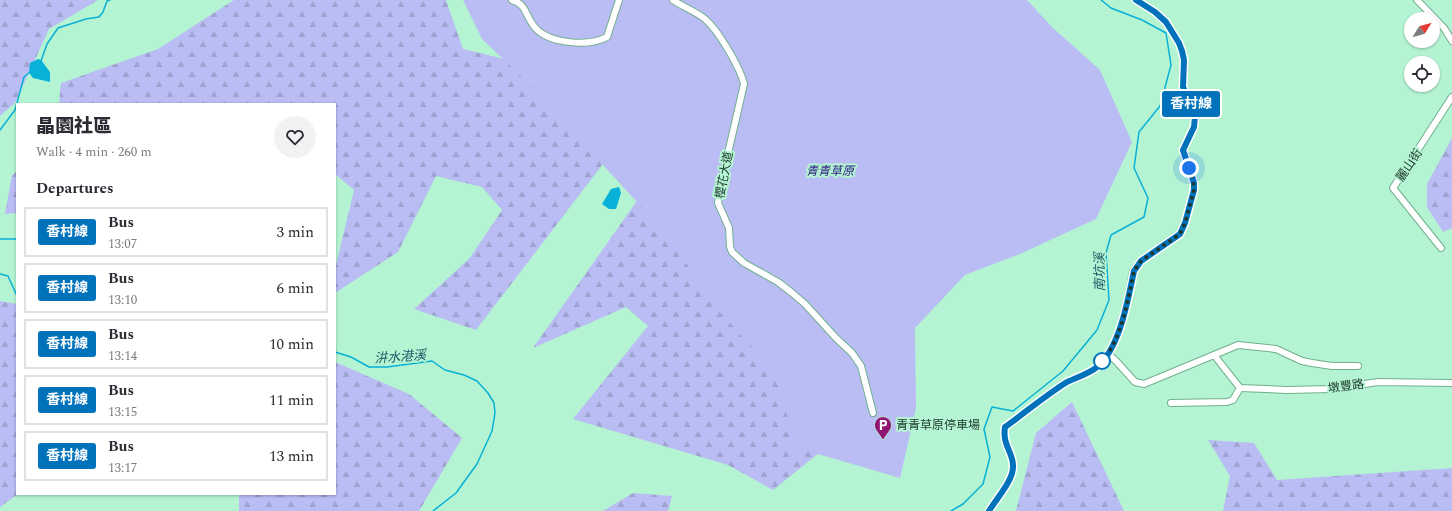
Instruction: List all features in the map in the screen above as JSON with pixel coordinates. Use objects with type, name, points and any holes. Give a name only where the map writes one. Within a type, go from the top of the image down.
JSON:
[{"type":"street","points":[[512,0],[522,4],[526,9],[533,25],[548,37],[567,42],[587,43],[600,41],[607,37],[619,0]]},
{"type":"street","name":"櫻花大道","points":[[673,0],[694,11],[711,24],[739,70],[744,84],[720,188],[718,203],[729,228],[730,247],[732,252],[744,263],[778,282],[806,304],[836,338],[852,353],[861,366],[873,413]]},
{"type":"street","points":[[989,511],[1012,474],[1013,466],[1004,440],[1005,427],[1067,382],[1097,367],[1108,354],[1117,335],[1127,304],[1134,271],[1141,261],[1180,234],[1185,223],[1194,190],[1193,179],[1183,150],[1194,127],[1195,116],[1193,108],[1183,87],[1184,60],[1179,43],[1166,22],[1155,12],[1136,0]]},
{"type":"street","points":[[1417,0],[1444,28],[1452,40]]},
{"type":"street","name":"麗山街","points":[[1441,248],[1393,188],[1452,97]]},
{"type":"street","name":"墩豐路","points":[[1108,354],[1135,382],[1144,384],[1238,345],[1276,349],[1302,361],[1312,363],[1332,366],[1358,366]]},
{"type":"street","points":[[1171,403],[1227,402],[1233,400],[1240,388],[1214,355]]},
{"type":"street","name":"墩豐路","points":[[1240,388],[1287,390],[1331,389],[1378,382],[1452,383]]},
{"type":"green space","points":[[0,0],[98,0],[49,29],[15,103],[0,116]]},
{"type":"green space","points":[[234,0],[446,0],[463,49],[583,78],[653,9],[717,78],[693,203],[756,329],[790,364],[834,441],[773,490],[728,465],[573,419],[648,326],[626,307],[533,348],[668,157],[632,126],[476,330],[414,309],[469,259],[502,210],[482,187],[436,176],[398,252],[336,292],[336,265],[354,190],[336,175],[336,103],[59,103],[61,83],[158,49]]},
{"type":"green space","name":"青青草原","points":[[463,0],[1027,0],[1052,27],[1100,70],[1132,142],[1096,219],[1020,254],[965,275],[915,328],[916,408],[900,478],[794,447],[778,375],[718,310],[668,236],[530,85],[482,39]]},
{"type":"green space","points":[[1452,138],[1452,228],[1443,232],[1427,207],[1427,184]]},
{"type":"green space","points":[[16,172],[16,213],[5,214],[12,175]]},
{"type":"green space","points":[[0,301],[16,304],[17,495],[0,507]]},
{"type":"green space","points":[[336,362],[409,394],[462,438],[419,511],[239,511],[239,495],[336,495]]},
{"type":"green space","points":[[1072,402],[1124,511],[1016,511],[1036,433]]},
{"type":"green space","points":[[1208,440],[1254,443],[1277,480],[1452,468],[1452,511],[1223,511],[1230,476]]},
{"type":"green space","points":[[633,493],[672,496],[668,511],[603,511]]},
{"type":"shaded area","points":[[38,59],[41,60],[50,72],[50,82],[33,78],[29,73],[30,63]]},
{"type":"shaded area","points":[[619,187],[621,193],[616,209],[609,209],[602,204],[611,189]]},
{"type":"waterway","points":[[41,61],[47,44],[58,28],[86,19],[99,17],[103,12],[107,1],[110,0]]},
{"type":"waterway","name":"南坑溪","points":[[951,511],[963,504],[983,484],[990,457],[984,429],[992,407],[1013,411],[1063,371],[1097,330],[1109,300],[1106,253],[1111,235],[1144,217],[1148,198],[1134,168],[1139,132],[1160,106],[1171,65],[1166,33],[1142,20],[1111,8],[1101,0]]},
{"type":"waterway","points":[[17,103],[24,77],[30,72]]},
{"type":"waterway","points":[[0,130],[15,110],[16,106]]},
{"type":"waterway","name":"汫水港溪","points":[[0,239],[16,239]]},
{"type":"waterway","points":[[0,274],[8,276],[16,294]]},
{"type":"waterway","name":"汫水港溪","points":[[336,352],[351,357],[369,367],[387,367],[432,361],[445,370],[464,375],[477,381],[488,393],[494,403],[495,413],[492,431],[477,464],[456,493],[433,511]]},
{"type":"bus line","name":"香村線","points":[[989,511],[1012,474],[1013,466],[1004,440],[1005,427],[1067,382],[1097,367],[1108,354],[1117,335],[1127,304],[1136,267],[1141,261],[1180,234],[1185,223],[1194,190],[1194,183],[1184,157],[1183,150],[1194,127],[1195,116],[1193,108],[1183,87],[1184,60],[1179,43],[1166,22],[1155,12],[1136,0]]},
{"type":"place","name":"青青草原停車場","points":[[883,440]]},
{"type":"route","points":[[1102,361],[1108,354],[1117,335],[1127,304],[1136,267],[1141,261],[1180,234],[1185,223],[1194,190],[1194,183],[1189,168]]}]
